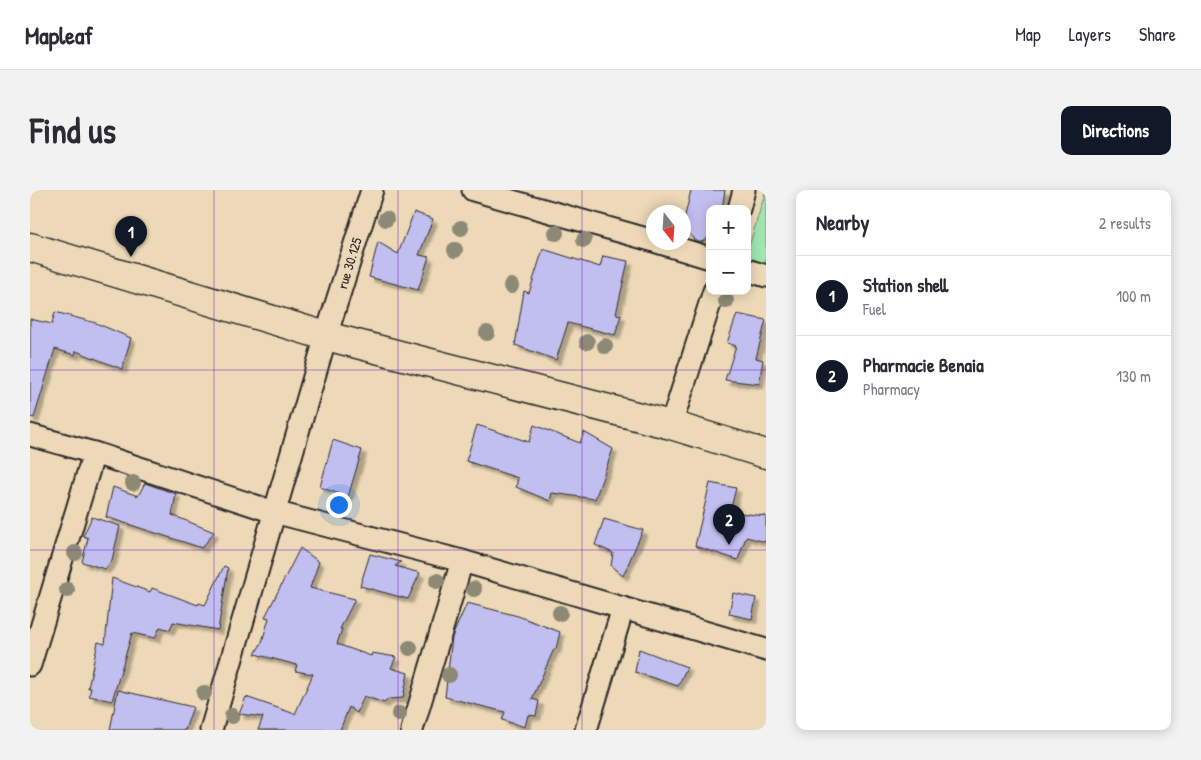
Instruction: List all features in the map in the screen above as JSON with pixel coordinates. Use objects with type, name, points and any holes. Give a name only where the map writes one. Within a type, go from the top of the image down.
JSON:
[{"type":"street","name":"rue 30.125","points":[[211,730],[326,336],[372,190]]},
{"type":"street","points":[[473,190],[646,239]]},
{"type":"street","points":[[739,205],[744,190]]},
{"type":"street","points":[[30,248],[326,336],[672,426],[766,454]]},
{"type":"street","points":[[682,250],[706,257]]},
{"type":"street","points":[[751,271],[766,276]]},
{"type":"street","points":[[672,426],[713,295]]},
{"type":"street","points":[[30,435],[94,453],[274,512],[462,561],[766,650]]},
{"type":"street","points":[[30,665],[94,453]]},
{"type":"street","points":[[412,730],[462,561]]},
{"type":"street","points":[[586,730],[623,608]]},
{"type":"green space","points":[[766,190],[766,266],[751,261],[751,240]]},
{"type":"building","points":[[691,190],[725,190],[723,205],[706,205],[706,239],[702,242],[695,241],[691,235],[691,205],[688,205]]},
{"type":"building","points":[[414,212],[433,219],[419,255],[429,257],[418,290],[369,277],[378,242],[398,254]]},
{"type":"building","points":[[543,249],[600,267],[603,256],[628,261],[616,314],[621,315],[615,335],[568,323],[556,360],[515,345],[524,291],[529,293]]},
{"type":"building","points":[[55,312],[96,323],[131,338],[122,369],[76,351],[75,355],[55,349],[34,418],[30,417],[30,319],[52,324]]},
{"type":"building","points":[[737,314],[766,320],[756,358],[763,360],[759,384],[725,380],[736,346],[727,343]]},
{"type":"building","points":[[477,425],[529,442],[534,425],[580,443],[584,432],[613,449],[595,499],[552,493],[550,501],[516,487],[518,478],[466,461]]},
{"type":"building","points":[[333,440],[362,450],[348,497],[320,487]]},
{"type":"building","points":[[145,483],[176,494],[172,515],[214,532],[202,548],[106,517],[113,487],[138,496]]},
{"type":"building","points":[[710,483],[736,488],[730,512],[766,516],[766,542],[746,537],[738,560],[695,546]]},
{"type":"building","points":[[92,517],[120,526],[112,560],[105,569],[82,562],[88,538],[83,536]]},
{"type":"building","points":[[604,519],[643,530],[623,576],[611,566],[613,553],[595,545]]},
{"type":"building","points":[[300,548],[319,562],[310,588],[355,599],[340,629],[342,629],[337,644],[371,656],[372,653],[396,657],[391,668],[408,673],[403,698],[389,699],[384,703],[364,696],[357,713],[349,707],[340,730],[258,730],[263,717],[239,714],[246,697],[295,714],[313,674],[295,671],[297,665],[255,654],[262,642],[269,618],[265,617]]},
{"type":"building","points":[[370,554],[401,562],[395,566],[420,573],[408,599],[360,586]]},
{"type":"building","points":[[224,566],[228,568],[218,630],[173,622],[170,630],[160,627],[155,638],[132,633],[112,701],[89,696],[91,688],[88,688],[98,642],[105,644],[112,578],[150,592],[152,588],[198,605],[199,603],[205,605]]},
{"type":"building","points":[[733,593],[756,598],[752,619],[729,614]]},
{"type":"building","points":[[467,603],[518,616],[560,632],[556,649],[554,649],[532,699],[539,701],[536,716],[528,715],[525,727],[502,720],[505,712],[445,697],[452,637]]},
{"type":"building","points":[[639,649],[687,667],[678,686],[635,672]]},
{"type":"building","points":[[118,690],[193,707],[185,730],[110,730]]},
{"type":"place","name":"Station shell","points":[[131,257]]},
{"type":"place","name":"Pharmacie Benaia","points":[[729,545]]}]
